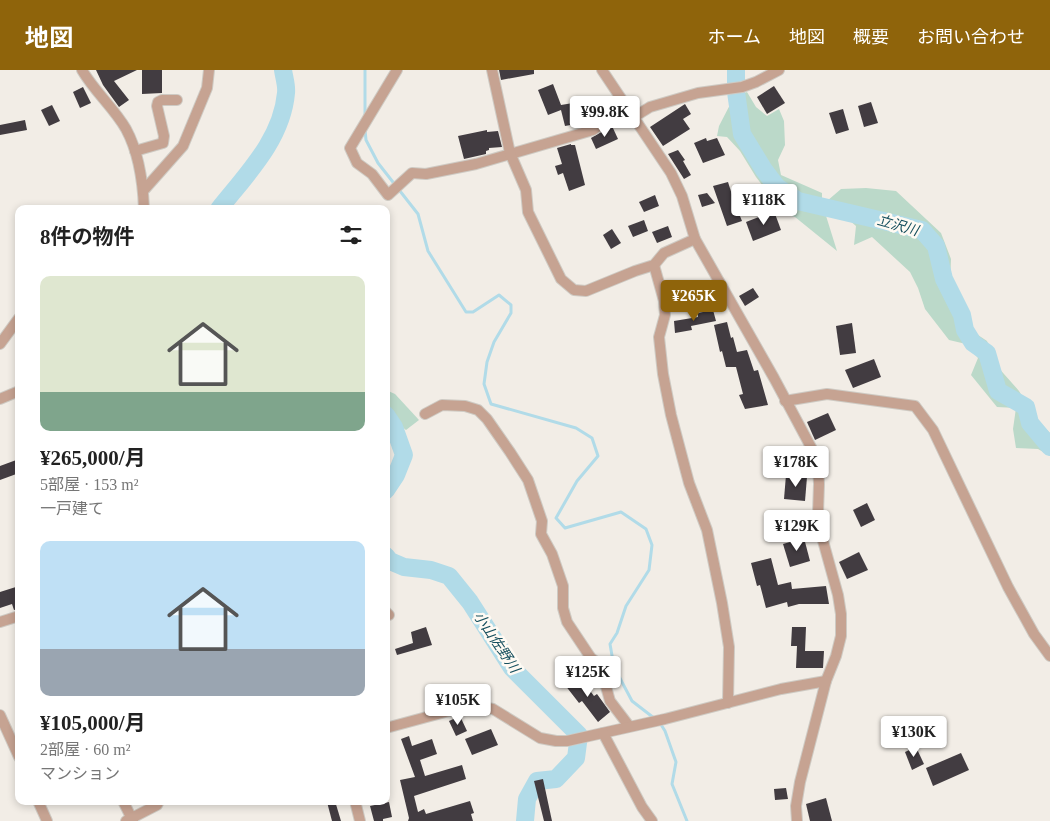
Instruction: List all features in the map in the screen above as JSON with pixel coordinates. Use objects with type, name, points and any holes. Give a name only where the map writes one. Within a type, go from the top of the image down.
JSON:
[{"type":"street","points":[[82,70],[126,130],[135,151],[144,190],[144,205]]},
{"type":"street","points":[[144,190],[183,146],[207,88],[209,70]]},
{"type":"street","points":[[397,70],[350,148],[357,163],[372,174],[388,195],[412,173],[426,174],[476,164],[593,130],[626,105]]},
{"type":"street","points":[[492,70],[510,153],[526,190],[528,212],[561,279],[574,290],[586,291],[654,265],[664,253],[694,239]]},
{"type":"street","points":[[602,70],[671,173],[682,196],[694,239],[812,449],[818,467],[820,530],[839,604],[840,636],[836,656],[826,681],[800,782],[796,806],[797,821]]},
{"type":"street","points":[[634,117],[650,107],[698,93],[742,87],[779,70]]},
{"type":"street","points":[[135,151],[163,143],[164,136],[156,106],[162,100],[177,100]]},
{"type":"street","points":[[654,265],[664,301],[665,315],[659,337],[663,374],[671,415],[689,483],[707,530],[722,603],[729,647],[728,703]]},
{"type":"street","points":[[0,344],[15,323]]},
{"type":"street","points":[[0,399],[15,393]]},
{"type":"street","points":[[785,401],[827,394],[915,406],[933,430],[1008,587],[1034,634],[1050,656]]},
{"type":"street","points":[[424,414],[442,405],[465,406],[478,410],[487,419],[510,452],[528,480],[542,521],[541,534],[552,554],[563,586],[563,608],[567,622],[591,658],[600,665],[610,701],[629,726]]},
{"type":"street","points":[[0,622],[15,617]]},
{"type":"street","points":[[390,727],[472,705],[493,709],[540,738],[556,742],[567,741],[665,719],[782,689],[826,681]]},
{"type":"street","points":[[0,715],[15,748]]},
{"type":"street","points":[[598,735],[642,808],[652,821]]},
{"type":"street","points":[[40,805],[47,821]]},
{"type":"street","points":[[124,805],[130,820],[157,805]]},
{"type":"street","points":[[356,805],[360,821]]},
{"type":"green space","points":[[747,92],[756,107],[767,116],[779,109],[784,121],[785,145],[778,160],[781,175],[822,193],[822,203],[837,251],[795,217],[784,214],[756,177],[740,151],[727,137],[717,136],[719,126],[734,97]]},
{"type":"green space","points":[[866,188],[896,191],[941,233],[951,259],[950,283],[972,331],[987,341],[996,365],[1019,391],[1034,416],[1050,433],[1050,456],[1038,449],[1016,448],[1013,429],[1016,408],[997,407],[971,375],[978,358],[966,344],[949,340],[925,309],[910,272],[872,237],[854,245],[856,226],[827,201],[841,189]]},
{"type":"green space","points":[[390,392],[395,394],[419,420],[406,430],[390,417]]},
{"type":"building","points":[[96,70],[137,70],[114,81],[129,100],[119,107],[103,85]]},
{"type":"building","points":[[142,70],[162,70],[162,93],[142,94]]},
{"type":"building","points":[[499,70],[534,70],[534,74],[501,80]]},
{"type":"building","points":[[553,84],[561,105],[579,102],[579,105],[589,103],[592,121],[565,126],[561,110],[548,115],[538,90]]},
{"type":"building","points":[[774,86],[785,103],[767,114],[757,97]]},
{"type":"building","points":[[83,87],[91,103],[80,108],[73,92]]},
{"type":"building","points":[[871,102],[878,123],[864,127],[858,106]]},
{"type":"building","points":[[685,104],[691,114],[683,119],[690,129],[663,146],[650,127]]},
{"type":"building","points":[[52,105],[60,121],[49,126],[41,110]]},
{"type":"building","points":[[843,109],[849,130],[836,134],[829,113]]},
{"type":"building","points":[[25,120],[27,130],[0,135],[0,125]]},
{"type":"building","points":[[612,126],[618,139],[596,149],[591,138]]},
{"type":"building","points":[[487,130],[487,132],[498,131],[502,147],[489,148],[486,154],[464,159],[458,136]]},
{"type":"building","points":[[706,138],[707,141],[717,138],[725,155],[703,163],[694,143]]},
{"type":"building","points":[[571,144],[575,145],[585,185],[569,191],[563,173],[558,175],[555,166],[562,164],[557,148]]},
{"type":"building","points":[[678,150],[685,160],[683,161],[691,175],[684,179],[668,154]]},
{"type":"building","points":[[728,182],[742,221],[727,226],[713,186]]},
{"type":"building","points":[[707,193],[715,203],[702,207],[698,195]]},
{"type":"building","points":[[655,195],[659,206],[644,212],[639,202]]},
{"type":"building","points":[[774,211],[781,230],[753,241],[746,222]]},
{"type":"building","points":[[644,220],[648,231],[633,237],[628,226]]},
{"type":"building","points":[[668,226],[672,237],[657,243],[652,232]]},
{"type":"building","points":[[612,229],[621,243],[611,249],[603,235]]},
{"type":"building","points":[[706,283],[709,295],[672,304],[671,292]]},
{"type":"building","points":[[753,288],[759,297],[745,306],[739,296]]},
{"type":"building","points":[[713,310],[716,321],[691,326],[692,330],[675,333],[674,321],[698,317],[698,313]]},
{"type":"building","points":[[727,322],[737,352],[747,350],[754,371],[758,370],[768,405],[745,409],[739,395],[743,394],[736,367],[726,367],[722,351],[720,352],[714,325]]},
{"type":"building","points":[[852,323],[856,353],[840,355],[836,326]]},
{"type":"building","points":[[874,359],[881,377],[853,388],[845,370]]},
{"type":"building","points":[[828,413],[836,430],[815,440],[807,422]]},
{"type":"building","points":[[784,454],[786,468],[774,470],[772,455]]},
{"type":"building","points":[[15,460],[15,474],[0,480],[0,466]]},
{"type":"building","points":[[786,475],[807,477],[805,501],[784,499]]},
{"type":"building","points":[[867,503],[875,520],[861,527],[853,510]]},
{"type":"building","points":[[804,538],[810,561],[790,567],[783,544]]},
{"type":"building","points":[[859,552],[868,570],[847,579],[839,562]]},
{"type":"building","points":[[771,558],[778,585],[791,582],[792,589],[826,586],[829,604],[799,604],[788,607],[787,602],[766,608],[760,585],[757,586],[751,563]]},
{"type":"building","points":[[15,587],[15,610],[12,604],[0,608],[0,592]]},
{"type":"building","points":[[426,627],[432,645],[397,655],[395,649],[413,643],[411,632]]},
{"type":"building","points":[[792,627],[806,627],[805,651],[824,651],[823,668],[796,668],[797,646],[791,646]]},
{"type":"building","points":[[578,675],[594,696],[597,694],[610,712],[598,722],[582,701],[579,703],[565,685]]},
{"type":"building","points":[[460,716],[467,731],[456,736],[449,721]]},
{"type":"building","points":[[491,729],[498,745],[472,755],[465,739]]},
{"type":"building","points":[[409,736],[412,746],[432,739],[437,754],[420,760],[425,776],[462,765],[466,779],[414,796],[418,812],[424,809],[426,814],[470,801],[474,813],[471,814],[473,821],[408,821],[409,818],[400,780],[415,777],[401,739]]},
{"type":"building","points":[[916,747],[924,764],[912,770],[905,752]]},
{"type":"building","points":[[961,753],[969,770],[933,786],[926,768]]},
{"type":"building","points":[[543,779],[552,821],[544,821],[534,781]]},
{"type":"building","points":[[786,788],[788,799],[775,800],[774,789]]},
{"type":"building","points":[[826,798],[832,821],[810,821],[806,804]]},
{"type":"building","points":[[328,805],[336,805],[341,821],[332,821]]},
{"type":"building","points":[[390,805],[392,817],[383,819],[383,821],[374,821],[370,806]]},
{"type":"waterway","name":"小山佐野川","points":[[222,205],[262,155],[278,126],[286,93],[283,70]]},
{"type":"waterway","points":[[365,70],[365,116]]},
{"type":"waterway","name":"立沢川","points":[[736,70],[736,92],[742,134],[777,187],[798,201],[922,230],[936,246],[944,279],[962,315],[965,330],[973,343],[987,353],[998,391],[1026,407],[1030,423],[1050,447]]},
{"type":"waterway","points":[[365,130],[366,140],[378,163],[418,214],[428,251],[466,312],[473,312],[499,295],[511,305],[511,313],[494,342],[487,362],[484,384],[491,404],[576,428],[592,438],[598,456],[577,481],[556,518],[565,528],[621,512],[646,529],[652,545],[649,570],[626,606],[617,633],[610,644],[614,667],[632,701],[654,718]]},
{"type":"waterway","name":"小山佐野川","points":[[390,421],[404,455],[390,484]]},
{"type":"waterway","name":"小山佐野川","points":[[390,561],[404,567],[431,570],[449,576],[470,602],[512,668],[579,735],[576,758],[556,779],[537,781],[527,799],[525,821]]},
{"type":"waterway","points":[[660,723],[665,731],[676,762],[672,784],[687,821]]}]
